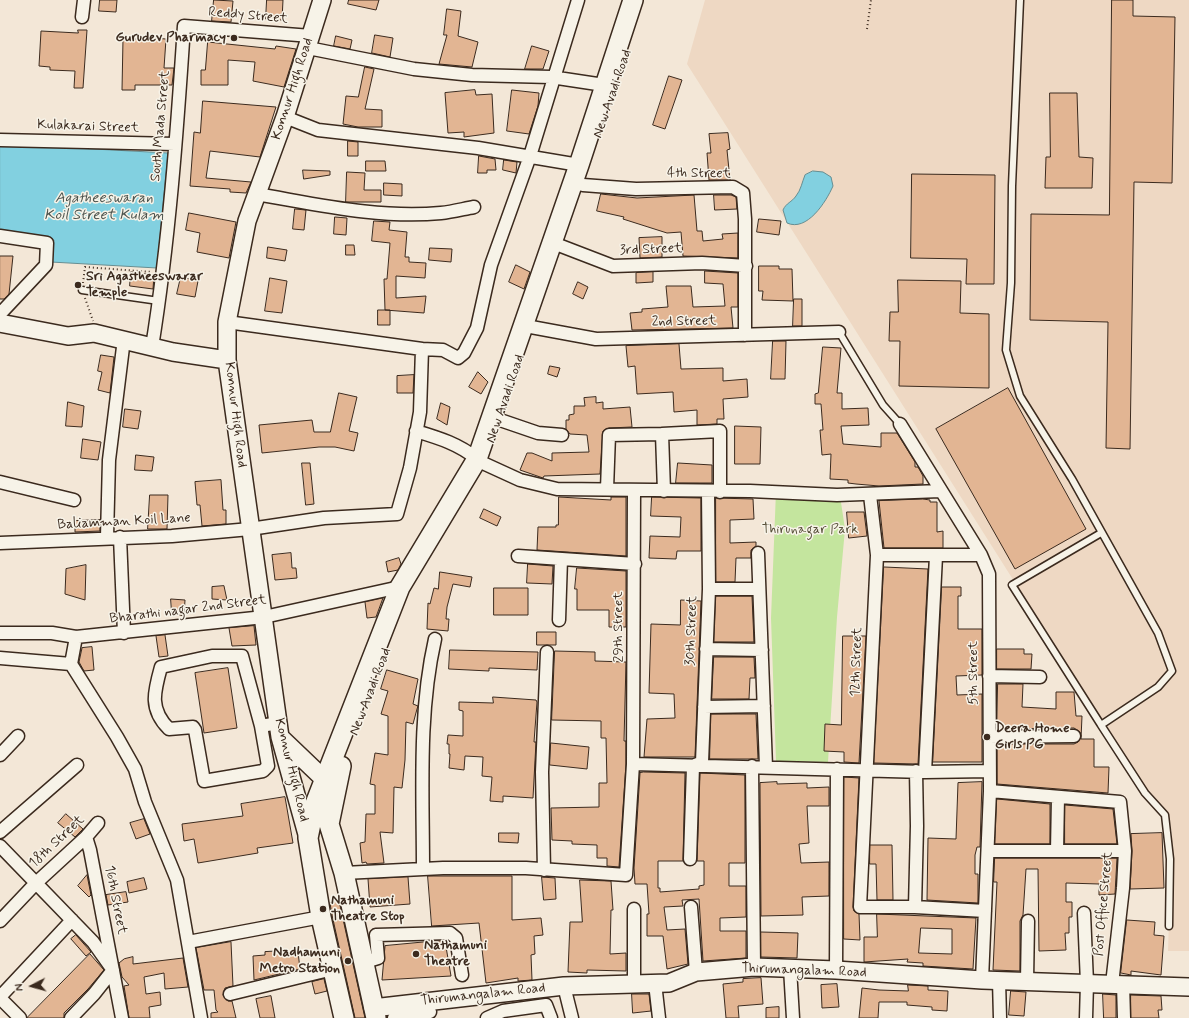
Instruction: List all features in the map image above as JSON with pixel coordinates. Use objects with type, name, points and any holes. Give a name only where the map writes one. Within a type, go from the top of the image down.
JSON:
[{"type":"main road","name":"New Avadi Road","points":[[375,1013],[365,962],[344,873],[330,826],[330,782],[334,753],[400,587],[481,461],[633,0]]},
{"type":"main road","name":"New Avadi Road","points":[[344,1018],[321,917],[310,830],[315,804],[338,771],[356,732],[410,589],[481,461],[500,420],[531,327],[583,185],[645,0]]},
{"type":"main road","points":[[310,830],[330,826]]},
{"type":"street","points":[[82,17],[84,0]]},
{"type":"street","name":"Konnur High Road","points":[[310,830],[279,730],[227,360],[227,322],[247,221],[285,117],[322,0]]},
{"type":"street","points":[[227,322],[422,349],[443,350],[458,358],[464,353],[477,328],[492,266],[530,156],[578,0]]},
{"type":"street","name":"Reddy Street","points":[[184,26],[309,42],[414,69],[472,75],[554,78],[604,85]]},
{"type":"street","name":"South Mada Street","points":[[152,347],[159,301],[175,144],[184,26]]},
{"type":"street","points":[[285,117],[318,130],[478,148],[579,165]]},
{"type":"street","name":"Kulakarai Street","points":[[0,140],[175,144]]},
{"type":"street","name":"4th Street","points":[[583,185],[636,189],[733,187],[743,193],[746,266],[745,335]]},
{"type":"street","points":[[256,194],[347,210],[402,214],[441,213],[474,207]]},
{"type":"street","points":[[0,236],[47,243],[46,265],[0,314]]},
{"type":"street","name":"3rd Street","points":[[561,246],[613,266],[702,263],[746,266]]},
{"type":"street","points":[[0,323],[68,336],[94,333],[124,339],[152,347],[227,360]]},
{"type":"street","name":"2nd Street","points":[[531,327],[596,339],[839,332]]},
{"type":"street","points":[[107,537],[109,460],[124,339]]},
{"type":"street","points":[[422,349],[420,412],[416,431],[449,441],[466,449],[481,461],[520,480],[557,489],[870,495],[940,491]]},
{"type":"street","points":[[500,420],[538,433],[562,435]]},
{"type":"street","points":[[900,424],[940,491],[981,555]]},
{"type":"street","name":"Baliamman Koil Lane","points":[[0,542],[120,537],[250,529],[324,518],[397,514],[410,468],[416,431]]},
{"type":"street","name":"30th Street","points":[[662,434],[720,431],[714,492],[702,762],[693,766]]},
{"type":"street","points":[[607,489],[608,435],[662,434],[664,491]]},
{"type":"street","points":[[0,482],[74,500]]},
{"type":"street","name":"29th Street","points":[[544,870],[626,875],[633,764],[635,564],[634,490]]},
{"type":"street","name":"12th Street","points":[[870,495],[877,555],[860,907],[915,907]]},
{"type":"street","points":[[120,537],[124,633]]},
{"type":"street","points":[[758,553],[766,767]]},
{"type":"street","points":[[877,555],[981,555]]},
{"type":"street","name":"5th Street","points":[[981,555],[989,574],[990,792],[985,911],[990,980],[1000,1018]]},
{"type":"street","points":[[518,556],[635,564]]},
{"type":"street","points":[[936,556],[920,771],[915,907],[985,911]]},
{"type":"street","points":[[559,620],[561,559]]},
{"type":"street","name":"Bharathi nagar 2nd Street","points":[[0,633],[52,633],[76,637],[264,617],[400,587]]},
{"type":"street","points":[[709,589],[759,589]]},
{"type":"street","points":[[76,637],[71,664],[117,737],[135,769],[145,802],[178,880],[201,1018]]},
{"type":"street","points":[[422,869],[422,734],[428,673],[436,638]]},
{"type":"street","points":[[706,649],[762,650]]},
{"type":"street","points":[[344,873],[422,869],[544,870],[542,772],[547,652]]},
{"type":"street","points":[[212,656],[242,656],[261,726],[268,766],[263,770],[204,781],[193,726],[169,728],[158,718],[154,694],[161,667],[212,656]]},
{"type":"street","points":[[0,658],[71,664]]},
{"type":"street","points":[[989,676],[1040,677]]},
{"type":"street","points":[[704,707],[764,706]]},
{"type":"street","points":[[261,726],[279,730],[330,782]]},
{"type":"street","points":[[0,755],[18,736]]},
{"type":"street","points":[[989,737],[1074,736]]},
{"type":"street","points":[[633,764],[867,770],[989,771]]},
{"type":"street","points":[[0,832],[76,765]]},
{"type":"street","points":[[690,859],[693,766]]},
{"type":"street","points":[[752,766],[754,967]]},
{"type":"street","points":[[836,970],[837,769]]},
{"type":"street","points":[[990,792],[1058,797],[1057,851]]},
{"type":"street","name":"Post Office Street","points":[[1058,797],[1120,802],[1125,851],[1118,984],[1124,1018]]},
{"type":"street","name":"18th Street","points":[[0,921],[36,883],[86,837],[98,823]]},
{"type":"street","name":"16th Street","points":[[86,837],[90,850],[113,970]]},
{"type":"street","points":[[0,846],[94,942],[113,970],[122,1018]]},
{"type":"street","points":[[988,851],[1125,851]]},
{"type":"street","points":[[691,908],[696,972]]},
{"type":"street","points":[[634,909],[634,984]]},
{"type":"street","points":[[1084,914],[1087,983],[1086,1018]]},
{"type":"street","points":[[188,942],[321,917]]},
{"type":"street","points":[[20,1018],[0,997],[72,920]]},
{"type":"street","points":[[1027,980],[1028,922]]},
{"type":"street","points":[[365,962],[378,958],[376,935],[450,933],[456,938],[462,975]]},
{"type":"street","name":"Thirumangalam Road","points":[[375,1013],[430,1010],[500,992],[564,986],[669,983],[696,972],[754,967],[836,970],[990,980],[1027,980],[1189,987]]},
{"type":"street","points":[[790,968],[793,1018]]},
{"type":"street","points":[[230,994],[333,969]]},
{"type":"street","points":[[71,1018],[94,994],[113,970]]},
{"type":"street","points":[[655,983],[659,1018]]},
{"type":"street","points":[[564,986],[572,1018]]},
{"type":"street","points":[[500,992],[503,1015]]},
{"type":"street","points":[[487,1018],[546,1005],[551,1018]]},
{"type":"street","points":[[394,1018],[430,1010]]},
{"type":"lane","points":[[1020,0],[1012,186],[1011,283],[1006,350],[1020,396],[1072,479],[1158,634],[1172,671],[1158,687],[1101,725]]},
{"type":"lane","points":[[82,290],[159,301]]},
{"type":"lane","points":[[839,332],[883,405],[900,424]]},
{"type":"lane","points":[[1101,532],[1012,585],[1145,793],[1164,815],[1170,859],[1169,926]]},
{"type":"path","points":[[867,29],[872,0]]},
{"type":"shaded area","points":[[705,0],[1189,0],[1189,951],[1168,951],[1172,831],[687,64]]},
{"type":"green space","name":"Thirunagar Park","points":[[839,489],[845,529],[837,617],[828,762],[776,761],[771,618],[776,491]]},
{"type":"water","name":"Agatheeswaran Koil Street Kulam","points":[[0,144],[168,153],[157,268],[51,262],[54,240],[0,230]]},
{"type":"water","points":[[813,171],[823,172],[831,177],[833,186],[830,193],[821,207],[808,219],[802,223],[794,225],[787,223],[783,210],[798,194],[805,175]]},
{"type":"building","points":[[100,0],[117,0],[116,12],[99,11]]},
{"type":"building","points":[[214,0],[233,1],[231,22],[212,21]]},
{"type":"building","points":[[267,0],[283,0],[282,20],[266,19]]},
{"type":"building","points":[[349,0],[379,0],[376,10],[348,4]]},
{"type":"building","points":[[1112,0],[1133,0],[1133,16],[1175,17],[1172,183],[1134,182],[1130,449],[1106,448],[1108,322],[1030,320],[1031,214],[1109,215]]},
{"type":"building","points":[[447,9],[461,11],[458,36],[478,42],[472,67],[439,64],[447,35],[444,35]]},
{"type":"building","points":[[78,30],[87,30],[83,88],[74,88],[75,71],[50,70],[50,67],[39,66],[41,31],[78,33]]},
{"type":"building","points":[[375,35],[393,38],[390,57],[372,53]]},
{"type":"building","points":[[336,36],[352,40],[350,49],[334,46]]},
{"type":"building","points":[[137,37],[166,39],[164,68],[174,68],[172,85],[135,85],[135,90],[122,90],[123,39],[137,39]]},
{"type":"building","points":[[208,42],[275,49],[276,46],[296,49],[284,87],[253,81],[255,62],[228,60],[228,85],[201,85],[201,70],[205,70]]},
{"type":"building","points":[[532,46],[549,51],[543,69],[525,69]]},
{"type":"building","points":[[365,67],[374,69],[365,109],[382,110],[382,127],[358,127],[343,124],[346,96],[358,97]]},
{"type":"building","points":[[669,76],[682,80],[665,129],[653,125]]},
{"type":"building","points":[[475,90],[476,95],[492,94],[494,133],[464,137],[464,132],[448,133],[445,93]]},
{"type":"building","points":[[512,90],[539,93],[538,106],[529,134],[507,131]]},
{"type":"building","points":[[1050,93],[1077,93],[1079,157],[1093,158],[1092,188],[1045,188],[1046,157],[1050,157]]},
{"type":"building","points":[[203,101],[276,107],[260,157],[210,151],[206,178],[251,182],[246,193],[230,192],[230,189],[190,186],[194,132],[200,133]]},
{"type":"building","points":[[728,133],[730,149],[727,150],[730,180],[709,180],[707,153],[711,153],[709,134]]},
{"type":"building","points":[[348,141],[358,142],[358,156],[348,156]]},
{"type":"building","points":[[479,156],[495,159],[496,170],[487,170],[487,173],[478,173]]},
{"type":"building","points":[[504,160],[517,162],[516,173],[503,170]]},
{"type":"building","points":[[366,161],[385,161],[386,171],[366,171]]},
{"type":"building","points":[[303,170],[330,171],[330,175],[304,179]]},
{"type":"building","points":[[347,172],[365,173],[364,190],[381,190],[381,202],[346,202]]},
{"type":"building","points":[[912,174],[995,175],[994,284],[966,284],[967,259],[911,258]]},
{"type":"building","points":[[384,183],[402,184],[402,196],[384,195]]},
{"type":"building","points":[[601,194],[637,198],[694,195],[697,231],[702,231],[703,241],[723,239],[722,234],[738,233],[738,258],[683,256],[681,232],[667,233],[623,219],[624,217],[597,211]]},
{"type":"building","points":[[714,195],[731,195],[736,197],[737,209],[715,210]]},
{"type":"building","points":[[295,209],[306,210],[304,230],[293,229]]},
{"type":"building","points":[[189,213],[236,222],[229,258],[197,252],[200,233],[186,230]]},
{"type":"building","points":[[335,217],[347,218],[346,235],[334,234]]},
{"type":"building","points":[[759,219],[781,221],[779,235],[757,232]]},
{"type":"building","points":[[374,221],[390,222],[389,230],[407,232],[405,257],[409,257],[409,262],[426,263],[425,278],[396,276],[396,298],[426,296],[424,313],[385,310],[384,279],[387,279],[390,243],[372,241]]},
{"type":"building","points":[[662,237],[662,257],[640,258],[639,238]]},
{"type":"building","points":[[346,245],[354,245],[355,255],[346,255]]},
{"type":"building","points":[[268,247],[287,250],[285,261],[267,258]]},
{"type":"building","points":[[430,248],[452,249],[451,262],[429,260]]},
{"type":"building","points":[[0,256],[13,256],[9,294],[4,299],[0,299]]},
{"type":"building","points":[[516,265],[530,272],[524,289],[509,282]]},
{"type":"building","points":[[759,266],[779,266],[779,269],[792,269],[793,301],[762,300],[763,291],[759,291]]},
{"type":"building","points":[[705,271],[738,273],[738,307],[731,307],[733,328],[632,330],[630,313],[642,312],[642,309],[668,307],[666,286],[691,286],[693,307],[725,306],[723,284],[705,283]]},
{"type":"building","points":[[131,272],[154,275],[153,289],[130,286]]},
{"type":"building","points":[[653,272],[653,282],[636,283],[636,273]]},
{"type":"building","points":[[181,277],[198,281],[195,297],[177,294]]},
{"type":"building","points":[[270,278],[287,281],[282,313],[265,311]]},
{"type":"building","points":[[898,280],[961,281],[960,313],[989,314],[989,388],[899,386],[900,341],[889,341],[890,312],[898,312]]},
{"type":"building","points":[[578,282],[588,287],[583,299],[573,294]]},
{"type":"building","points":[[794,299],[802,299],[802,326],[793,326]]},
{"type":"building","points":[[378,310],[390,310],[390,325],[378,325]]},
{"type":"building","points":[[773,341],[786,341],[785,379],[771,379]]},
{"type":"building","points":[[679,344],[681,369],[723,368],[723,381],[747,379],[748,397],[723,399],[724,419],[717,419],[717,424],[697,425],[697,410],[674,412],[673,392],[637,394],[635,366],[628,367],[626,346]]},
{"type":"building","points":[[823,347],[841,348],[837,393],[842,393],[842,409],[868,408],[869,425],[841,426],[843,444],[881,447],[881,433],[897,433],[915,462],[915,467],[918,467],[923,476],[923,484],[879,486],[848,483],[848,480],[830,479],[831,454],[822,455],[820,430],[823,430],[821,404],[815,404],[815,394],[818,393]]},
{"type":"building","points":[[101,355],[114,357],[110,393],[98,390],[102,372],[98,371]]},
{"type":"building","points":[[550,366],[560,368],[557,377],[548,374]]},
{"type":"building","points":[[478,372],[488,382],[481,394],[469,387]]},
{"type":"building","points":[[414,375],[413,393],[397,393],[397,376]]},
{"type":"building","points":[[1008,388],[1086,529],[1015,569],[936,429]]},
{"type":"building","points":[[339,393],[357,397],[349,431],[358,433],[354,451],[335,447],[319,447],[262,453],[259,425],[312,420],[314,432],[330,432]]},
{"type":"building","points":[[596,397],[596,403],[603,402],[603,409],[630,407],[632,427],[609,428],[603,431],[600,474],[544,476],[543,478],[520,470],[527,453],[532,453],[552,461],[552,453],[589,452],[587,435],[570,434],[566,429],[566,420],[569,420],[569,415],[574,414],[574,406],[585,406],[584,398]]},
{"type":"building","points":[[68,402],[84,406],[82,427],[66,426]]},
{"type":"building","points":[[441,403],[450,407],[447,425],[437,419]]},
{"type":"building","points":[[125,409],[141,411],[138,429],[123,427]]},
{"type":"building","points":[[735,426],[761,427],[760,464],[735,464]]},
{"type":"building","points":[[83,439],[101,442],[98,460],[81,458]]},
{"type":"building","points":[[136,455],[154,457],[152,471],[135,470]]},
{"type":"building","points":[[302,463],[310,463],[314,504],[306,505]]},
{"type":"building","points":[[678,463],[712,465],[712,483],[676,483]]},
{"type":"building","points":[[221,480],[223,510],[226,510],[226,524],[202,526],[200,505],[197,505],[195,482]]},
{"type":"building","points":[[150,495],[168,495],[167,529],[148,529]]},
{"type":"building","points":[[559,497],[611,500],[611,497],[626,497],[626,556],[537,550],[538,527],[556,527],[556,525],[558,525]]},
{"type":"building","points":[[652,497],[701,498],[701,551],[677,551],[676,559],[649,558],[650,536],[680,537],[681,517],[651,516]]},
{"type":"building","points":[[716,498],[753,499],[754,519],[730,520],[730,543],[756,542],[756,546],[751,550],[751,558],[736,558],[735,582],[716,582]]},
{"type":"building","points":[[930,500],[930,502],[937,502],[937,532],[943,531],[943,548],[884,548],[879,501]]},
{"type":"building","points":[[484,509],[501,517],[497,526],[480,518]]},
{"type":"building","points":[[847,512],[864,512],[867,536],[849,538]]},
{"type":"building","points":[[100,520],[100,531],[75,532],[75,521]]},
{"type":"building","points":[[291,553],[292,568],[296,568],[297,578],[275,580],[272,555]]},
{"type":"building","points":[[399,558],[401,564],[398,570],[388,572],[386,562]]},
{"type":"building","points":[[528,564],[553,566],[552,584],[527,583]]},
{"type":"building","points":[[86,565],[85,600],[65,594],[66,569]]},
{"type":"building","points":[[884,567],[928,569],[918,764],[874,763]]},
{"type":"building","points":[[577,568],[626,571],[626,627],[609,627],[609,610],[577,610],[577,589],[575,589]]},
{"type":"building","points":[[440,572],[472,577],[470,587],[453,584],[447,607],[446,619],[449,619],[448,631],[427,629],[428,603],[430,604],[434,588],[438,589]]},
{"type":"building","points":[[224,586],[227,600],[212,599],[212,587]]},
{"type":"building","points":[[942,587],[961,587],[961,596],[958,596],[958,629],[982,629],[982,675],[956,676],[957,695],[982,694],[982,762],[933,762]]},
{"type":"building","points":[[494,588],[528,588],[528,615],[494,615]]},
{"type":"building","points":[[716,596],[752,596],[754,642],[714,642]]},
{"type":"building","points":[[383,598],[376,617],[367,618],[365,602]]},
{"type":"building","points":[[171,599],[185,600],[184,616],[172,613]]},
{"type":"building","points":[[681,600],[701,601],[695,757],[644,757],[647,719],[675,718],[674,694],[649,693],[651,624],[680,625]]},
{"type":"building","points":[[254,626],[256,645],[232,646],[229,628]]},
{"type":"building","points":[[537,632],[556,632],[556,645],[537,645]]},
{"type":"building","points":[[165,635],[168,656],[159,657],[156,636]]},
{"type":"building","points":[[843,636],[866,636],[859,763],[844,762],[844,752],[824,751],[825,724],[841,725]]},
{"type":"building","points":[[92,647],[94,670],[84,671],[79,662],[82,648]]},
{"type":"building","points":[[997,649],[1024,649],[1024,654],[1032,654],[1031,669],[997,669]]},
{"type":"building","points":[[450,650],[538,652],[537,670],[489,668],[489,671],[449,669]]},
{"type":"building","points":[[555,651],[595,652],[595,661],[626,662],[624,741],[626,741],[626,764],[619,867],[607,866],[607,858],[597,858],[597,845],[572,844],[572,841],[552,840],[551,808],[599,807],[599,783],[607,783],[606,738],[601,738],[601,721],[552,720]]},
{"type":"building","points":[[714,657],[754,657],[755,678],[750,678],[749,699],[712,699]]},
{"type":"building","points":[[228,668],[237,728],[204,733],[195,673]]},
{"type":"building","points":[[387,670],[418,679],[413,704],[418,706],[413,724],[406,722],[405,760],[402,788],[394,787],[393,833],[380,832],[384,863],[367,864],[366,862],[362,863],[360,843],[365,842],[366,814],[375,814],[375,785],[370,784],[375,753],[388,755],[388,716],[381,714],[388,691],[381,689]]},
{"type":"building","points":[[998,684],[1023,684],[1022,707],[1056,709],[1056,692],[1074,692],[1076,716],[1082,716],[1081,739],[1094,739],[1094,767],[1109,767],[1108,793],[997,784],[997,744],[1074,744],[1078,742],[1081,736],[1080,732],[1074,728],[997,729]]},
{"type":"building","points":[[493,697],[536,700],[537,702],[534,742],[536,742],[533,798],[503,796],[503,802],[490,801],[492,777],[482,776],[483,757],[465,756],[464,770],[449,768],[450,754],[449,744],[447,744],[448,735],[463,736],[463,711],[459,710],[459,702],[493,703]]},
{"type":"building","points":[[711,714],[756,714],[758,759],[710,759]]},
{"type":"building","points":[[551,743],[589,747],[587,769],[550,765]]},
{"type":"building","points":[[640,773],[685,773],[683,861],[658,861],[658,888],[660,888],[660,892],[699,889],[699,886],[704,885],[704,861],[697,861],[700,773],[745,775],[745,863],[729,863],[729,886],[746,886],[746,917],[720,918],[720,931],[746,931],[746,958],[703,961],[699,899],[682,900],[683,906],[664,907],[667,930],[685,929],[688,964],[667,969],[663,936],[647,936],[647,914],[649,914],[647,884],[635,884],[634,868]]},
{"type":"building","points":[[844,777],[859,778],[853,907],[854,911],[859,914],[860,940],[844,939]]},
{"type":"building","points":[[777,782],[777,784],[807,783],[807,788],[829,787],[829,806],[807,806],[809,843],[799,844],[801,863],[829,862],[829,896],[802,897],[803,915],[761,916],[760,783]]},
{"type":"building","points":[[982,782],[980,847],[977,847],[975,855],[975,874],[978,874],[978,903],[927,900],[928,838],[956,839],[958,783]]},
{"type":"building","points":[[285,797],[293,843],[257,848],[258,853],[198,863],[194,839],[184,841],[182,824],[243,816],[241,804]]},
{"type":"building","points":[[997,799],[1050,804],[1050,844],[995,844]]},
{"type":"building","points":[[1065,805],[1113,809],[1117,844],[1065,844]]},
{"type":"building","points":[[66,814],[83,829],[75,837],[58,823]]},
{"type":"building","points":[[144,819],[150,834],[136,839],[130,823]]},
{"type":"building","points":[[499,833],[519,833],[518,843],[499,842]]},
{"type":"building","points":[[1162,833],[1164,888],[1130,889],[1132,851],[1131,834]]},
{"type":"building","points":[[870,845],[892,845],[893,900],[877,900],[876,864],[870,864]]},
{"type":"building","points":[[995,858],[1117,858],[1115,894],[1099,895],[1099,884],[1066,883],[1066,902],[1072,902],[1072,917],[1069,917],[1069,933],[1065,933],[1066,950],[1039,951],[1038,869],[1026,869],[1023,915],[1020,921],[1020,971],[993,970],[997,882],[994,882]]},
{"type":"building","points":[[87,875],[91,895],[89,897],[78,886]]},
{"type":"building","points":[[428,876],[512,876],[512,920],[541,918],[543,935],[534,936],[535,954],[531,955],[532,980],[518,981],[518,978],[486,983],[479,923],[432,926]]},
{"type":"building","points":[[408,877],[410,904],[370,907],[368,879]]},
{"type":"building","points":[[542,877],[555,878],[556,899],[544,900]]},
{"type":"building","points":[[144,878],[147,889],[129,893],[127,882]]},
{"type":"building","points":[[580,880],[611,881],[613,910],[611,910],[610,954],[626,953],[626,971],[587,970],[587,973],[568,972],[570,922],[582,922]]},
{"type":"building","points":[[126,892],[128,902],[108,905],[106,895]]},
{"type":"building","points":[[339,901],[365,1018],[355,1018],[332,915],[330,903]]},
{"type":"building","points":[[877,914],[976,918],[973,969],[923,966],[923,963],[907,962],[908,959],[864,962],[864,937],[877,937]],"holes":[[[921,928],[952,929],[952,954],[919,953]]]},
{"type":"building","points":[[1127,920],[1155,922],[1154,935],[1164,936],[1161,975],[1131,971],[1131,975],[1121,973]]},
{"type":"building","points":[[761,932],[798,933],[797,958],[761,957]]},
{"type":"building","points":[[76,935],[91,952],[86,956],[71,939]]},
{"type":"building","name":"Nathamuni Theatre","points":[[445,941],[451,976],[382,980],[385,946]]},
{"type":"building","points":[[231,942],[233,986],[225,988],[223,995],[228,1001],[232,1001],[236,1018],[211,1018],[211,1013],[218,1012],[216,1010],[214,990],[204,990],[196,948]]},
{"type":"building","points":[[284,951],[284,953],[298,952],[300,969],[254,980],[253,956],[265,955],[265,952]]},
{"type":"building","points":[[90,954],[104,970],[88,989],[64,1013],[64,1018],[27,1018]]},
{"type":"building","points":[[133,957],[133,964],[183,958],[188,987],[165,989],[164,973],[144,977],[146,994],[160,992],[161,1005],[149,1007],[150,1018],[129,1018],[124,986],[129,985],[122,977],[119,963],[124,959]]},
{"type":"building","points":[[761,978],[763,1004],[738,1006],[739,1018],[726,1018],[723,984],[743,982],[743,979]]},
{"type":"building","points":[[324,979],[327,991],[315,994],[312,982]]},
{"type":"building","points":[[837,984],[839,1007],[822,1008],[821,985]]},
{"type":"building","points":[[908,985],[928,986],[928,990],[948,991],[947,1011],[932,1010],[932,1007],[907,1005],[907,1002],[879,1002],[878,1018],[859,1018],[862,988],[908,991]]},
{"type":"building","points":[[1011,991],[1026,992],[1024,1016],[1009,1015]]},
{"type":"building","points":[[632,994],[649,994],[651,1011],[633,1013]]},
{"type":"building","points":[[1103,994],[1116,995],[1116,1018],[1104,1018]]},
{"type":"building","points":[[1131,995],[1161,996],[1162,1010],[1158,1010],[1159,1018],[1131,1018]]},
{"type":"building","points":[[271,996],[275,1018],[260,1018],[256,999]]},
{"type":"building","points":[[779,1007],[779,1018],[766,1018],[766,1008]]},
{"type":"place","name":"Gurudev Pharmacy","points":[[234,38]]},
{"type":"place","name":"Sri Agastheeswarar Temple","points":[[78,285]]},
{"type":"place","name":"Deera Home Girls PG","points":[[987,737]]},
{"type":"place","name":"Nathamuni Theatre Stop","points":[[323,909]]},
{"type":"place","name":"Nathamuni Theatre","points":[[416,954]]},
{"type":"place","name":"Nadhamuni Metro Station","points":[[348,961]]}]
